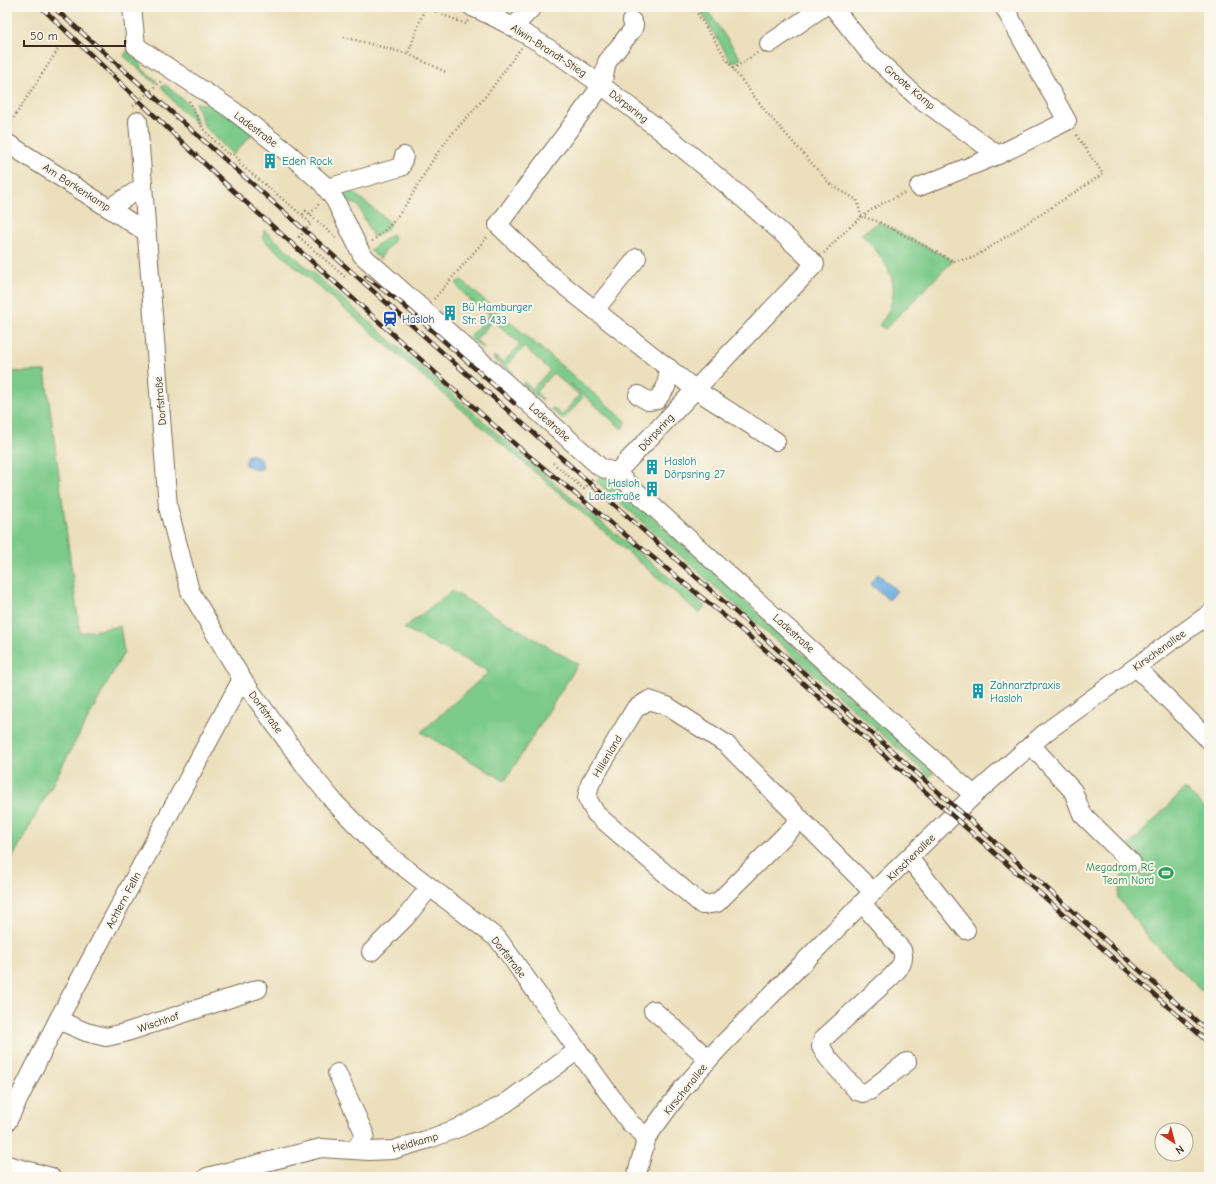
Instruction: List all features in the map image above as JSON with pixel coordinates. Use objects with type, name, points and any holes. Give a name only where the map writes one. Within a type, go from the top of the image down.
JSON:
[{"type":"street","name":"Ladestraße","points":[[132,7],[136,46],[231,109],[286,152],[327,188],[335,200],[359,252],[600,467],[616,473],[913,742],[974,795]]},
{"type":"street","points":[[514,26],[533,7]]},
{"type":"street","points":[[769,44],[823,7]]},
{"type":"street","name":"Groote Kamp","points":[[833,7],[868,51],[915,95],[998,155]]},
{"type":"street","points":[[919,187],[998,155],[1067,121],[1004,7]]},
{"type":"street","name":"Alwin-Brandt-Stieg","points":[[474,14],[514,26],[602,85]]},
{"type":"street","points":[[602,85],[607,62],[634,29],[632,21]]},
{"type":"street","name":"Dörpsring","points":[[498,226],[602,85],[723,181],[815,264],[616,473]]},
{"type":"street","name":"Dorfstraße","points":[[138,121],[168,507],[190,591],[242,679],[308,770],[364,841],[430,887],[498,939],[630,1123],[648,1137]]},
{"type":"street","name":"Am Barkenkamp","points":[[7,143],[146,232]]},
{"type":"street","points":[[327,188],[401,167],[404,156]]},
{"type":"street","points":[[108,208],[143,187]]},
{"type":"street","points":[[498,226],[548,273],[696,390],[776,441]]},
{"type":"street","points":[[595,310],[637,258]]},
{"type":"street","points":[[638,395],[648,402],[657,400],[666,387],[669,368]]},
{"type":"street","name":"Kirschenallee","points":[[648,1137],[683,1088],[709,1059],[868,898],[974,795],[1031,745],[1209,614]]},
{"type":"street","points":[[1136,667],[1209,740]]},
{"type":"street","name":"Achtern Felln","points":[[7,1122],[58,1020],[242,679]]},
{"type":"street","name":"Hillenland","points":[[801,819],[717,904],[702,905],[596,814],[588,798],[590,784],[635,709],[649,700],[667,706],[726,744],[801,819],[868,898],[902,950],[904,959],[900,967],[823,1039],[821,1047],[828,1058],[857,1091],[869,1091],[907,1062]]},
{"type":"street","points":[[1031,745],[1073,791],[1082,814],[1132,863]]},
{"type":"street","points":[[909,858],[966,930]]},
{"type":"street","points":[[371,952],[406,918],[430,887]]},
{"type":"street","name":"Wischhof","points":[[58,1020],[86,1032],[106,1037],[124,1034],[258,989]]},
{"type":"street","points":[[653,1010],[709,1059]]},
{"type":"street","name":"Heidkamp","points":[[207,1177],[321,1148],[369,1151],[393,1150],[461,1127],[506,1103],[578,1050]]},
{"type":"street","points":[[337,1073],[365,1135],[355,1149]]},
{"type":"street","points":[[636,1177],[648,1137]]},
{"type":"street","points":[[7,1164],[51,1177]]},
{"type":"path","points":[[408,54],[424,7],[466,24],[474,14]]},
{"type":"path","points":[[693,7],[733,69],[767,113],[831,185],[857,200],[861,216]]},
{"type":"path","points":[[359,252],[386,231],[400,214],[422,175],[444,144],[484,98],[530,36]]},
{"type":"path","points":[[344,37],[408,54],[446,72]]},
{"type":"path","points":[[733,69],[769,44]]},
{"type":"path","points":[[7,128],[59,48]]},
{"type":"path","points":[[138,121],[133,119],[133,106],[163,79],[157,75]]},
{"type":"path","points":[[185,98],[191,103],[202,129],[211,139],[228,154],[233,154],[239,160],[240,164],[311,224],[299,237],[345,277]]},
{"type":"path","points":[[861,216],[879,222],[953,261],[973,258],[1103,174],[1067,121]]},
{"type":"path","points":[[814,263],[861,216],[883,202],[919,187]]},
{"type":"path","points":[[302,215],[306,211],[338,240]]},
{"type":"path","points":[[424,310],[498,226]]},
{"type":"path","points":[[553,462],[584,489],[597,475]]},
{"type":"green space","points":[[698,7],[705,7],[741,59],[732,63]]},
{"type":"green space","points":[[129,48],[132,57],[142,64],[140,67],[157,81],[155,83],[124,56]]},
{"type":"green space","points":[[166,85],[189,105],[198,125],[178,107],[161,86]]},
{"type":"green space","points":[[195,102],[200,104],[210,103],[255,131],[233,155],[205,127]]},
{"type":"green space","points":[[345,186],[391,223],[385,231],[373,237],[358,205],[340,200],[337,195]]},
{"type":"green space","points":[[879,222],[953,261],[885,329],[879,325],[888,312],[892,300],[893,288],[891,276],[879,255],[861,234]]},
{"type":"green space","points":[[264,230],[570,497],[705,606],[699,613],[263,239]]},
{"type":"green space","points":[[392,234],[395,240],[380,259],[370,250]]},
{"type":"green space","points":[[461,280],[626,421],[622,429],[570,383],[583,397],[563,420],[551,409],[553,408],[562,415],[579,395],[553,373],[536,392],[543,399],[542,401],[522,384],[524,382],[532,389],[550,370],[524,347],[506,366],[514,373],[512,375],[493,358],[494,356],[503,363],[520,344],[493,320],[476,340],[485,348],[483,349],[469,337],[490,314],[470,300],[457,286],[457,282]]},
{"type":"green space","points":[[45,371],[80,633],[120,626],[124,652],[7,868],[7,372]]},
{"type":"green space","points":[[602,475],[619,487],[934,773],[930,777],[596,481]]},
{"type":"green space","points":[[452,591],[578,664],[505,781],[421,732],[489,672],[404,628]]},
{"type":"green space","name":"Megadrom RC Team Nord","points":[[1185,788],[1209,812],[1209,991],[1205,988],[1202,991],[1150,939],[1118,898],[1127,848]]},
{"type":"water","points":[[248,455],[253,455],[261,459],[263,468],[258,470],[245,465]]},
{"type":"water","points":[[878,574],[897,591],[889,600],[870,584]]},
{"type":"railway","points":[[41,7],[229,187],[517,446],[761,646],[1209,1043]]},
{"type":"railway","points":[[53,7],[1209,1032]]},
{"type":"railway","points":[[366,277],[401,303],[514,403]]},
{"type":"place","name":"Eden Rock","points":[[270,161]]},
{"type":"place","name":"Bü Hamburger Str. B 433","points":[[450,313]]},
{"type":"place","name":"Hasloh","points":[[390,319]]},
{"type":"place","name":"Hasloh Dörpsring 27","points":[[652,467]]},
{"type":"place","name":"Hasloh Ladestraße","points":[[652,489]]},
{"type":"place","name":"Zahnarztpraxis Hasloh","points":[[978,691]]},
{"type":"place","name":"Megadrom RC Team Nord","points":[[1166,873]]}]
